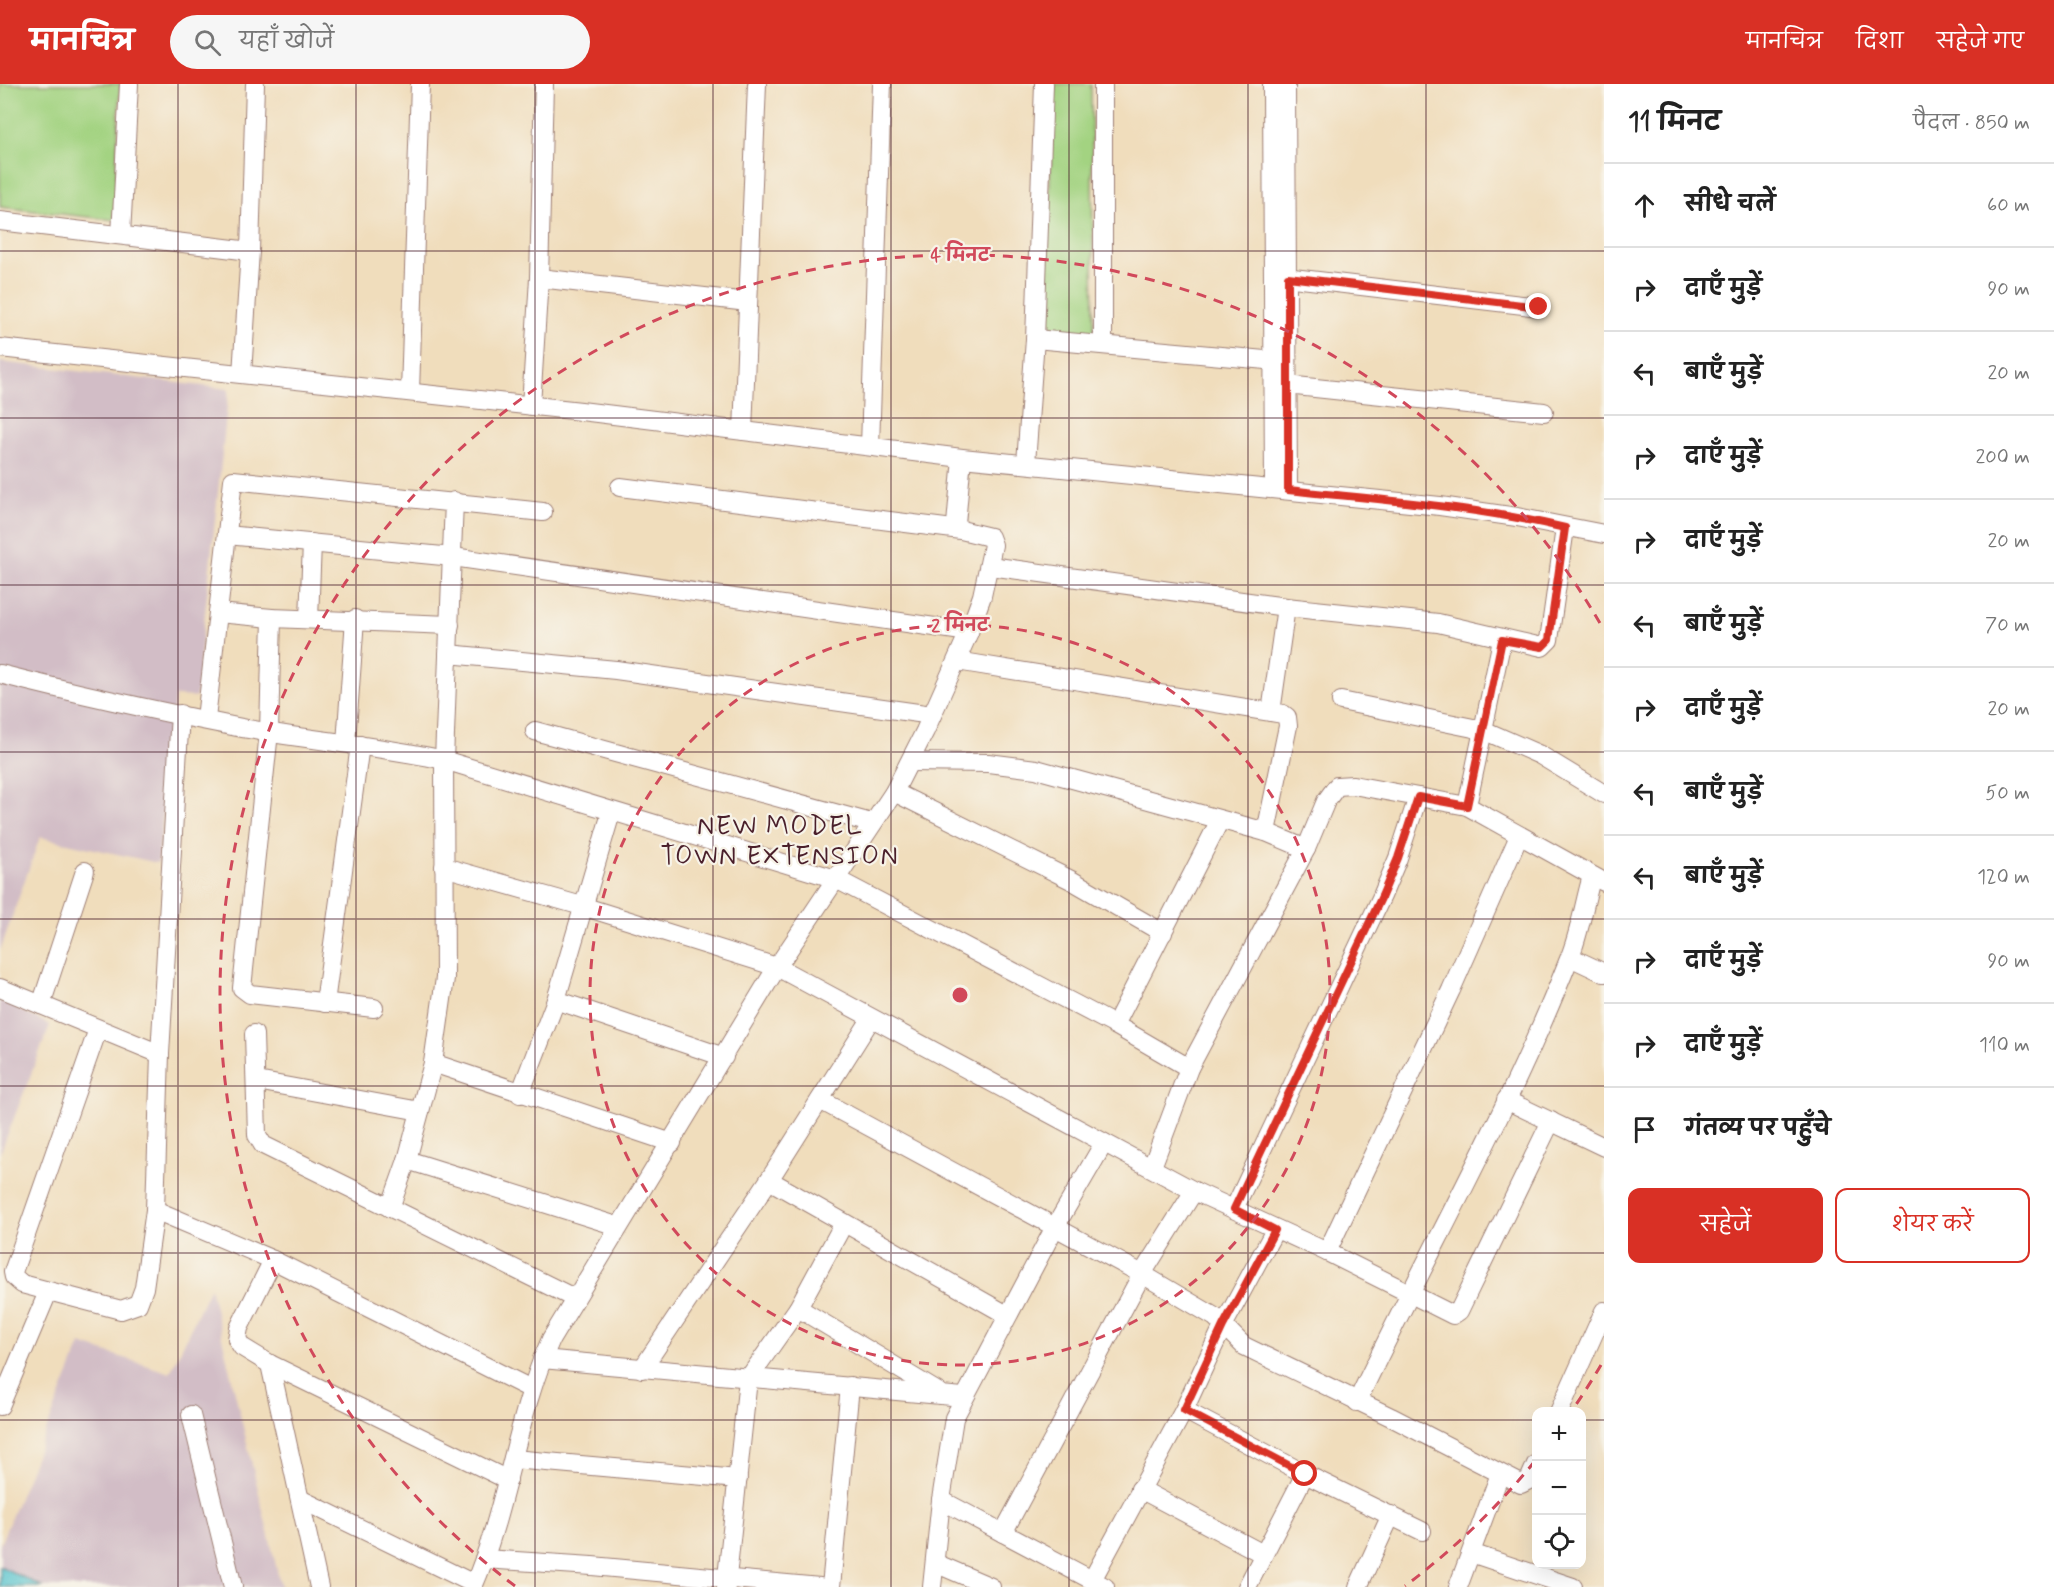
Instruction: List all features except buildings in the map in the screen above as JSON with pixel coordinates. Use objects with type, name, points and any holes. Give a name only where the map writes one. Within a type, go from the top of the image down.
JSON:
[{"type":"street","points":[[121,235],[129,84]]},
{"type":"street","points":[[242,374],[250,251],[255,84]]},
{"type":"street","points":[[410,392],[420,84]]},
{"type":"street","points":[[531,406],[539,278],[544,84]]},
{"type":"street","points":[[743,431],[757,84]]},
{"type":"street","points":[[870,446],[882,84]]},
{"type":"street","points":[[1026,464],[1035,339],[1044,84]]},
{"type":"street","points":[[1102,345],[1103,84]]},
{"type":"street","points":[[1272,84],[1281,276],[1281,489]]},
{"type":"street","points":[[1281,276],[1286,84]]},
{"type":"street","points":[[0,221],[250,251]]},
{"type":"street","points":[[1281,276],[1539,307]]},
{"type":"street","points":[[539,278],[748,302]]},
{"type":"street","points":[[1035,339],[1282,362]]},
{"type":"street","points":[[0,348],[410,392],[962,458],[1440,506],[1517,516],[1565,528],[1604,534]]},
{"type":"street","points":[[1281,384],[1544,412]]},
{"type":"street","points":[[961,530],[957,524],[962,458]]},
{"type":"street","points":[[206,719],[233,480],[454,501],[543,512]]},
{"type":"street","points":[[300,1499],[473,1586],[484,1559],[508,1480],[531,1389],[542,1359],[574,1298],[617,1226],[672,1143],[777,967],[871,823],[894,792],[969,632],[990,566],[993,540],[987,536],[961,530],[620,488]]},
{"type":"street","points":[[390,1208],[407,1160],[433,1063],[445,978],[444,760],[454,501]]},
{"type":"street","points":[[990,566],[1286,607],[1438,623],[1539,647],[1548,643],[1565,528]]},
{"type":"street","points":[[227,535],[453,556],[888,618],[969,632]]},
{"type":"street","points":[[309,619],[312,543]]},
{"type":"street","points":[[1271,712],[1286,607]]},
{"type":"street","points":[[218,613],[272,618],[355,619],[450,625]]},
{"type":"street","points":[[272,618],[269,732],[242,988],[250,994],[374,1008]]},
{"type":"street","points":[[325,1002],[353,744],[355,619]]},
{"type":"street","points":[[1467,806],[1502,640]]},
{"type":"street","points":[[448,654],[616,670],[932,715]]},
{"type":"street","points":[[957,660],[1271,712],[1287,717],[1288,726],[1266,832]]},
{"type":"street","points":[[0,674],[101,699],[269,732],[444,760],[611,813],[836,879],[1115,1025],[1189,1068]]},
{"type":"street","points":[[1341,701],[1483,730],[1540,755],[1604,794]]},
{"type":"street","points":[[98,1029],[13,1272],[17,1281],[48,1292],[122,1310],[138,1304],[144,1288],[155,1210],[160,1054],[180,714]]},
{"type":"street","points":[[535,731],[871,823]]},
{"type":"street","points":[[910,762],[988,763],[1036,769],[1266,832],[1306,849]]},
{"type":"street","points":[[1152,1167],[1189,1068],[1306,849],[1326,801],[1337,786],[1353,785],[1467,806],[1598,879],[1570,957],[1506,1100],[1409,1292],[1357,1402]]},
{"type":"street","points":[[894,792],[1071,880],[1163,933]]},
{"type":"street","points":[[1234,1209],[1382,896],[1398,858],[1418,797]]},
{"type":"street","points":[[520,1094],[556,999],[611,813]]},
{"type":"street","points":[[1115,1025],[1220,820]]},
{"type":"street","points":[[1327,1252],[1451,990],[1519,836]]},
{"type":"street","points":[[444,867],[582,906],[777,967],[1194,1191],[1327,1252],[1449,1314],[1457,1314],[1551,1121]]},
{"type":"street","points":[[41,1005],[85,871]]},
{"type":"street","points":[[1570,957],[1604,973]]},
{"type":"street","points":[[0,988],[160,1054]]},
{"type":"street","points":[[556,999],[724,1057]]},
{"type":"street","points":[[642,1369],[769,1180],[871,1019]]},
{"type":"street","points":[[254,1034],[260,1142],[574,1298]]},
{"type":"street","points":[[433,1063],[672,1143]]},
{"type":"street","points":[[256,1081],[420,1111]]},
{"type":"street","points":[[820,1100],[1206,1311],[1244,1346],[1521,1484],[1530,1480],[1532,1475]]},
{"type":"street","points":[[1506,1100],[1604,1147]]},
{"type":"street","points":[[932,1587],[950,1436],[963,1397],[1055,1227],[1104,1143]]},
{"type":"street","points":[[407,1160],[617,1226]]},
{"type":"street","points":[[769,1180],[1007,1315]]},
{"type":"street","points":[[1004,1533],[1142,1274],[1194,1191]]},
{"type":"street","points":[[155,1210],[273,1260],[531,1389]]},
{"type":"street","points":[[727,1583],[748,1379],[798,1308],[844,1223]]},
{"type":"street","points":[[941,1500],[1098,1584],[1140,1489],[1184,1410],[1223,1326],[1275,1230]]},
{"type":"street","points":[[273,1260],[244,1315],[237,1334],[242,1347],[270,1364],[508,1480]]},
{"type":"street","points":[[0,1406],[6,1375],[48,1292]]},
{"type":"street","points":[[798,1308],[942,1395]]},
{"type":"street","points":[[1561,1407],[1604,1311]]},
{"type":"street","points":[[542,1359],[963,1397]]},
{"type":"street","points":[[270,1364],[319,1587]]},
{"type":"street","points":[[831,1587],[850,1386]]},
{"type":"street","points":[[1184,1410],[1305,1474],[1422,1531]]},
{"type":"street","points":[[191,1415],[233,1587]]},
{"type":"street","points":[[513,1459],[738,1479]]},
{"type":"street","points":[[1247,1587],[1305,1474]]},
{"type":"street","points":[[1458,1587],[1500,1474]]},
{"type":"street","points":[[1140,1489],[1263,1554]]},
{"type":"street","points":[[1358,1587],[1390,1515]]},
{"type":"street","points":[[1471,1553],[1573,1587]]},
{"type":"street","points":[[484,1559],[727,1583],[820,1587]]},
{"type":"street","points":[[935,1563],[972,1582],[991,1587]]},
{"type":"shaded area","points":[[0,362],[229,389],[196,697],[175,696],[158,863],[40,837],[0,951]]},
{"type":"shaded area","points":[[0,1000],[50,1025],[0,1154]]},
{"type":"shaded area","points":[[210,1287],[281,1587],[0,1587],[0,1545],[81,1344],[170,1373]]},
{"type":"green space","points":[[0,84],[120,84],[114,220],[0,207]]},
{"type":"green space","points":[[1054,84],[1091,84],[1094,335],[1044,332]]},
{"type":"water","points":[[0,1566],[43,1587],[0,1587]]},
{"type":"district","name":"NEW MODEL TOWN EXTENSION","points":[[780,842]]},
{"type":"route","points":[[1305,1474],[1184,1410],[1223,1326],[1260,1253],[1275,1230],[1234,1209],[1382,896],[1398,858],[1418,797],[1467,806],[1502,640],[1542,647],[1549,640],[1565,528],[1517,516],[1288,490],[1288,277],[1539,307]]}]
